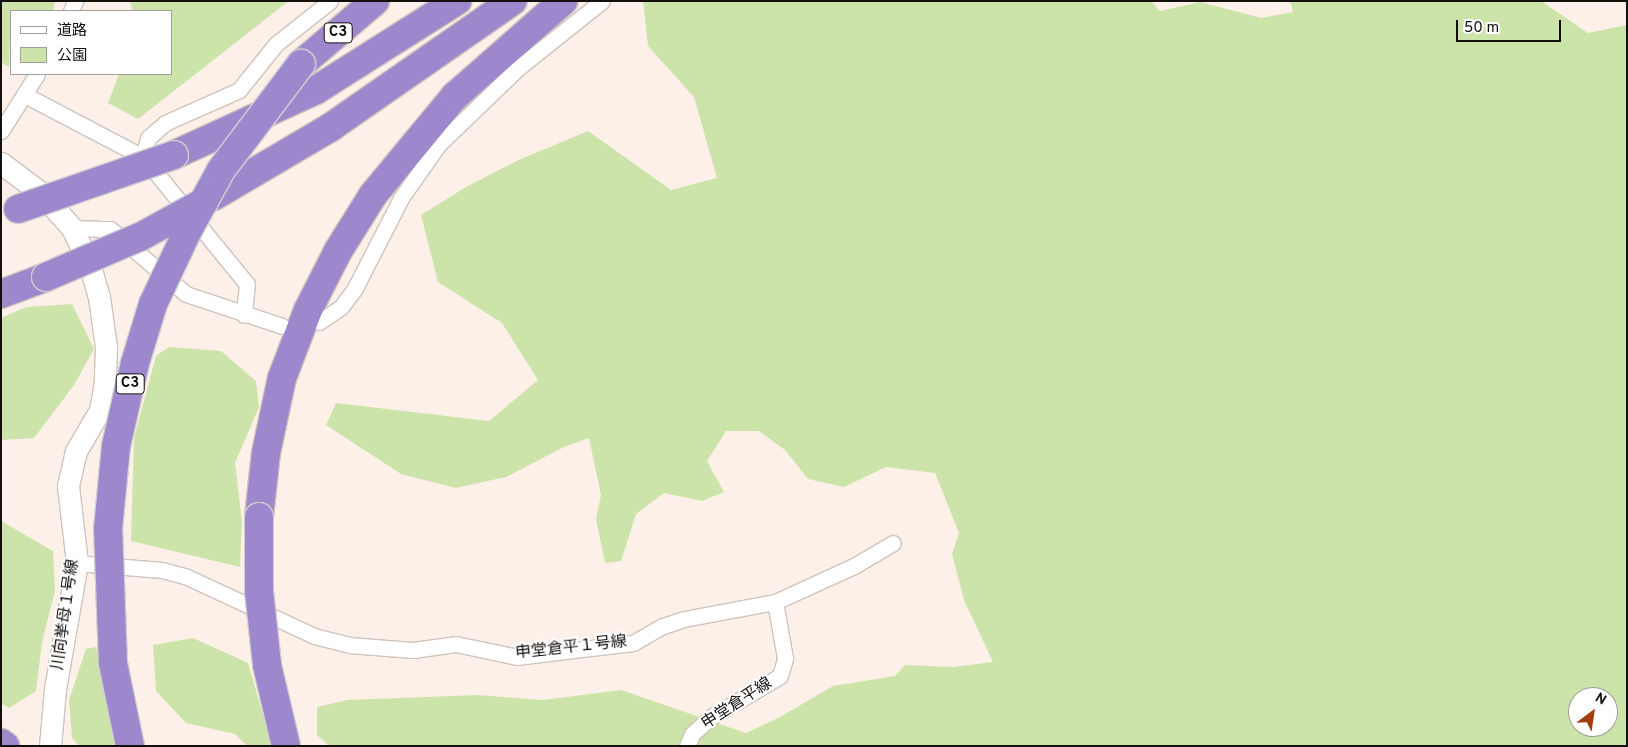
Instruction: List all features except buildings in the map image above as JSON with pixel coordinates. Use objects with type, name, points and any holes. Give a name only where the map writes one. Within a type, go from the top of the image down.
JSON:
[{"type":"highway","name":"C3","points":[[130,746],[113,663],[108,529],[116,446],[135,363],[153,304],[188,230],[221,170],[301,64],[375,1]]},
{"type":"highway","name":"C3","points":[[10,211],[174,156],[316,90],[457,1]]},
{"type":"highway","points":[[1,294],[140,237],[214,196],[331,127],[512,1]]},
{"type":"highway","points":[[286,746],[267,664],[259,591],[259,517],[266,453],[282,378],[308,310],[338,251],[374,195],[455,96],[563,1]]},
{"type":"highway","points":[[1,743],[5,746]]},
{"type":"street","points":[[143,157],[148,138],[165,124],[239,90],[276,44],[330,1]]},
{"type":"street","points":[[319,322],[341,307],[354,290],[401,198],[439,144],[518,68],[602,1]]},
{"type":"street","points":[[1,131],[36,75]]},
{"type":"street","points":[[25,95],[143,157],[247,284],[244,315]]},
{"type":"street","name":"川向挙母１号線","points":[[1,163],[41,193],[72,228],[90,266],[99,297],[106,347],[105,382],[100,410],[76,451],[68,486],[76,563],[55,689],[50,746]]},
{"type":"street","points":[[72,228],[110,229],[186,294],[244,315],[282,326]]},
{"type":"street","name":"申堂倉平１号線","points":[[76,563],[162,570],[178,574],[314,636],[349,645],[413,650],[456,644],[517,656],[633,643],[663,626],[775,602],[854,566],[893,543]]},
{"type":"street","name":"申堂倉平線","points":[[687,746],[692,734],[711,717],[780,676],[785,658],[775,602]]},
{"type":"green space","points":[[1,1],[55,1],[53,10],[10,10],[9,67],[1,62]]},
{"type":"green space","points":[[130,1],[289,1],[138,119],[108,103],[119,75],[172,75],[172,10],[132,10]]},
{"type":"green space","points":[[643,1],[1151,1],[1160,11],[1200,2],[1261,18],[1293,12],[1290,1],[1541,1],[1588,33],[1627,25],[1627,746],[329,746],[317,735],[317,707],[347,700],[478,695],[543,700],[621,690],[746,733],[780,717],[833,686],[895,676],[905,665],[953,667],[993,662],[964,600],[952,554],[959,533],[935,473],[886,467],[844,487],[808,479],[785,450],[759,431],[726,431],[707,461],[724,492],[702,501],[664,493],[636,514],[621,561],[605,563],[596,519],[601,495],[589,438],[564,447],[506,477],[456,488],[401,474],[326,425],[336,403],[489,421],[538,380],[502,323],[438,282],[421,215],[466,187],[521,159],[588,131],[671,190],[717,178],[694,97],[648,46]]},
{"type":"green space","points":[[72,304],[94,349],[74,385],[34,438],[1,440],[1,318],[26,307]]},
{"type":"green space","points":[[169,347],[221,351],[256,381],[259,407],[235,463],[242,521],[240,567],[131,541],[134,438],[156,356]]},
{"type":"green space","points":[[1,521],[53,551],[55,591],[42,642],[36,691],[9,708],[1,703]]},
{"type":"green space","points":[[193,638],[248,663],[272,746],[247,746],[235,734],[186,723],[156,691],[153,645]]},
{"type":"green space","points":[[96,647],[118,746],[79,746],[72,738],[69,700],[86,649]]}]
